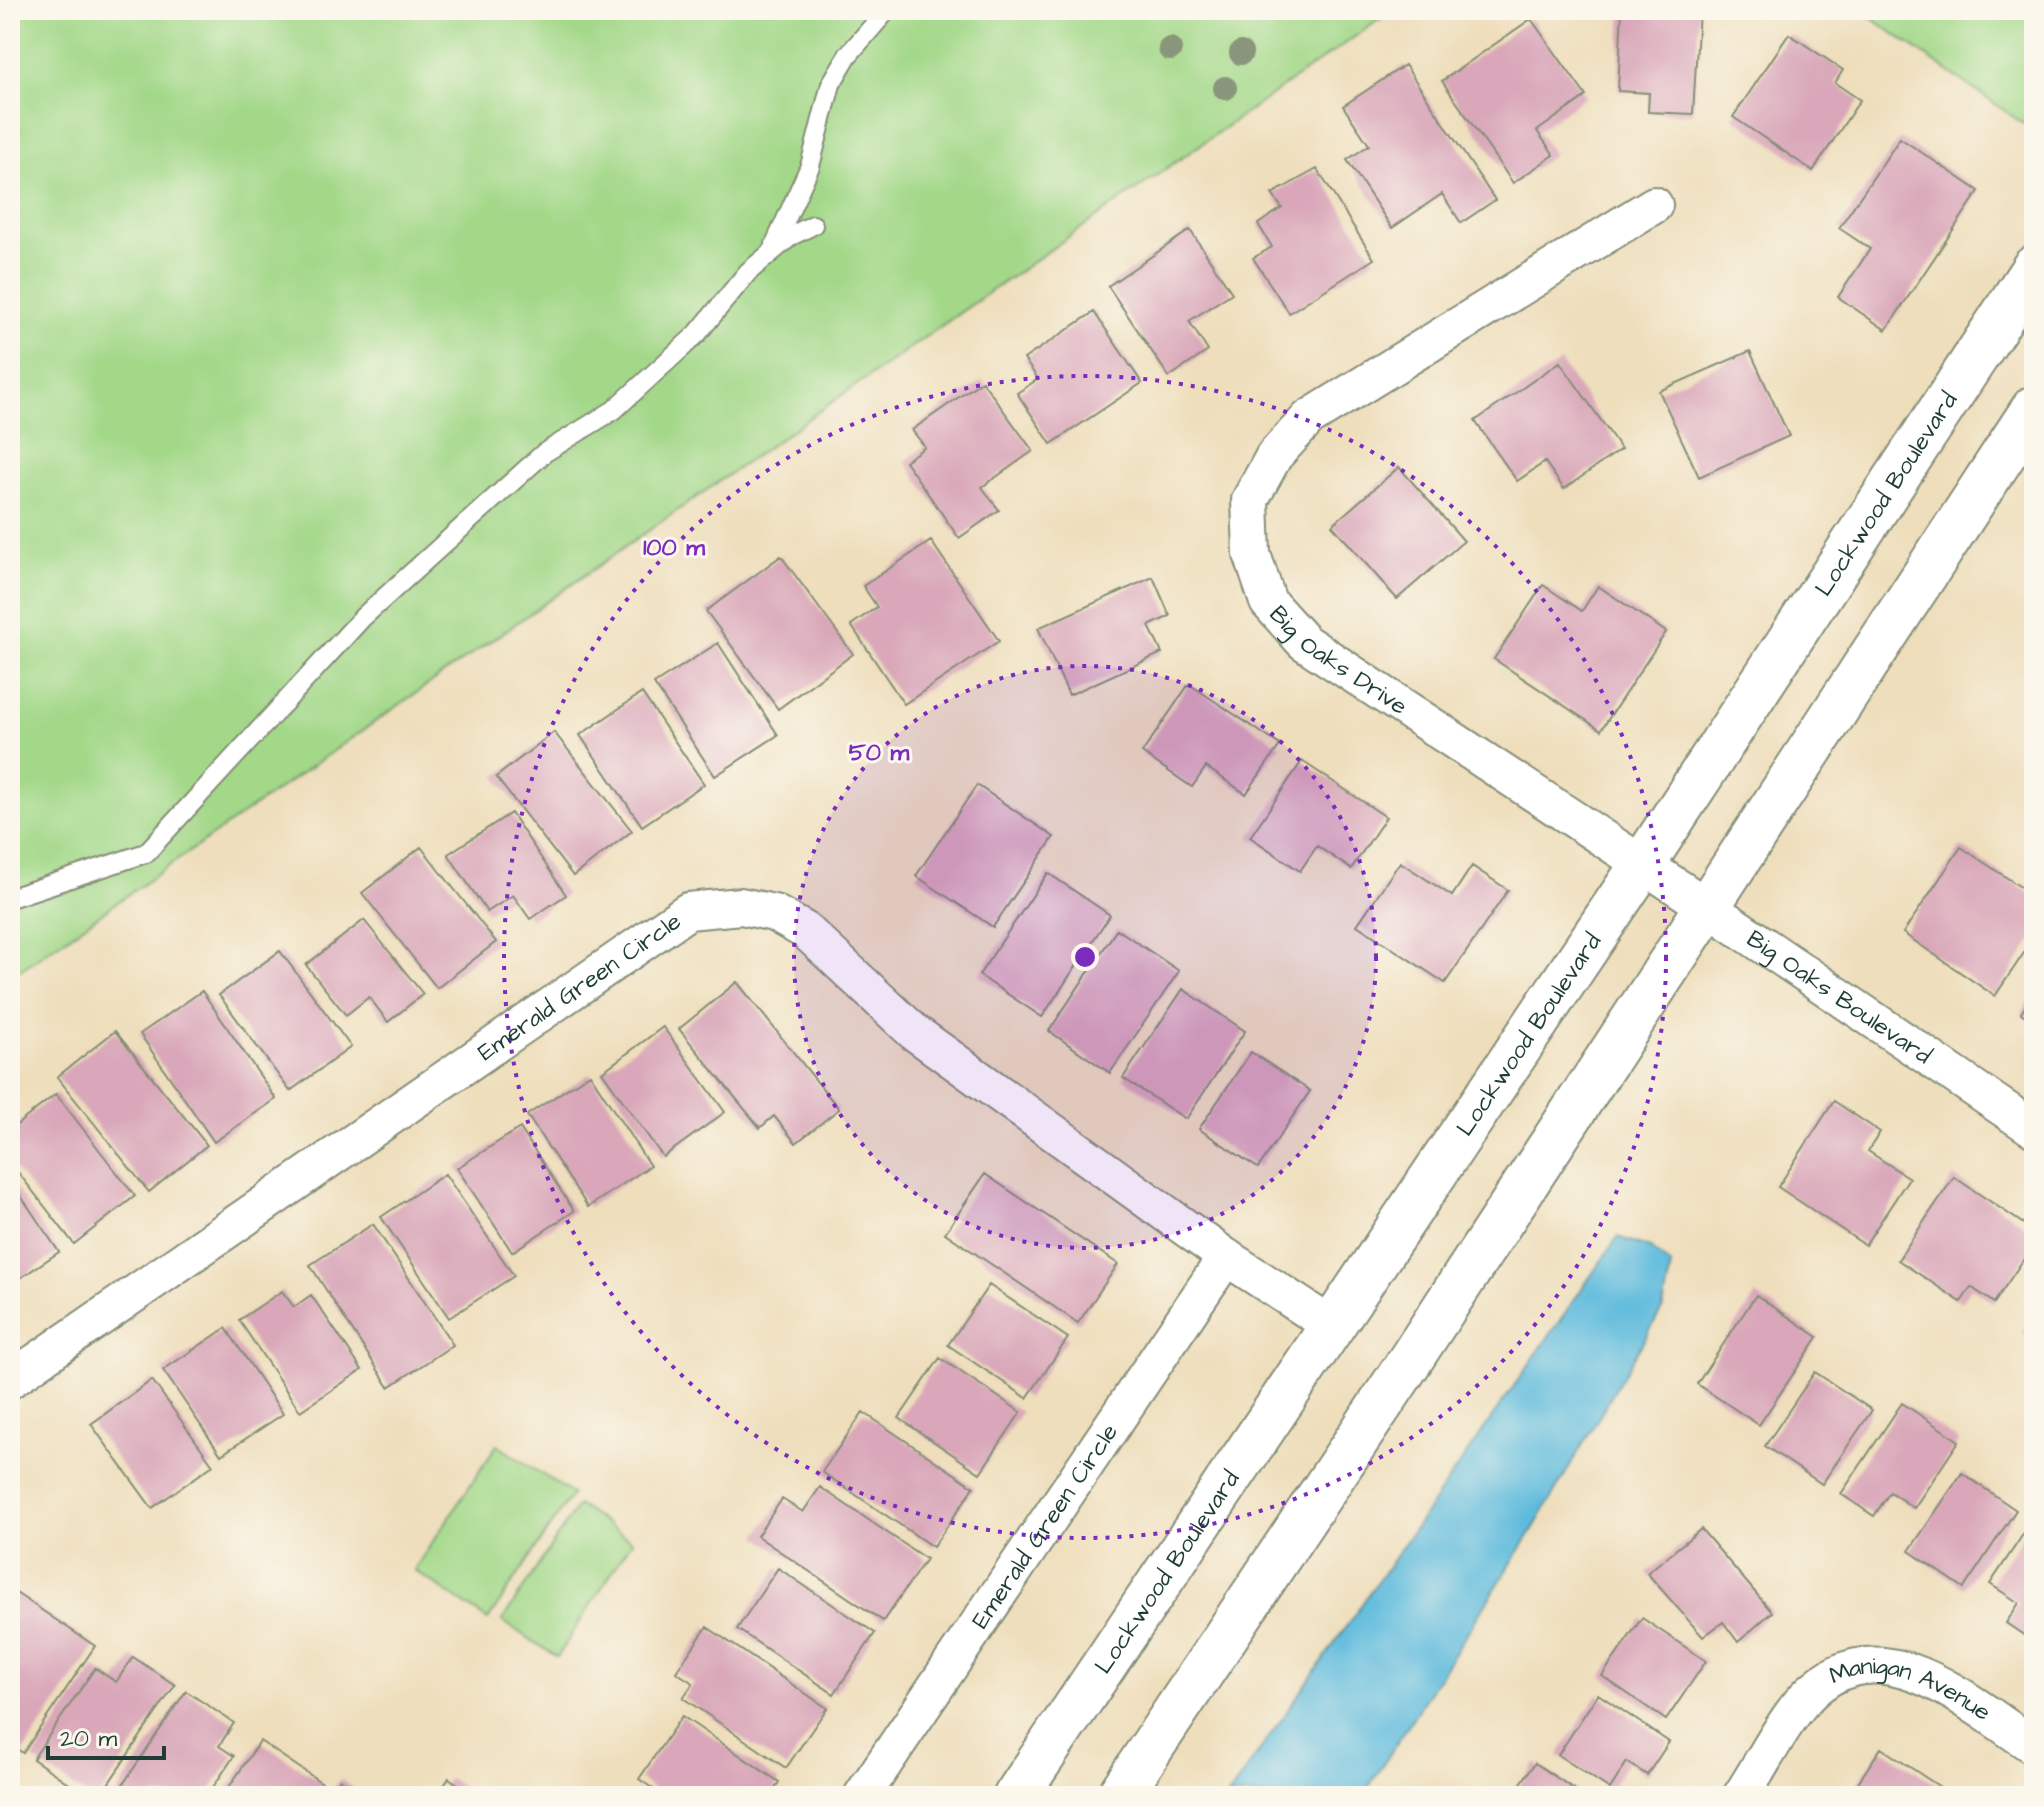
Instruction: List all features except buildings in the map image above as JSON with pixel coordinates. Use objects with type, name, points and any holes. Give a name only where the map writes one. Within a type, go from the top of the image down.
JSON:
[{"type":"main road","name":"Lockwood Boulevard","points":[[1016,1796],[1643,864],[2034,268]]},
{"type":"main road","points":[[1119,1796],[1405,1368],[2034,408]]},
{"type":"street","name":"Big Oaks Drive","points":[[1643,864],[1304,642],[1268,602],[1252,554],[1250,500],[1274,456],[1309,418],[1654,205]]},
{"type":"street","name":"Big Oaks Boulevard","points":[[1643,864],[2034,1129]]},
{"type":"street","name":"Emerald Green Circle","points":[[10,1380],[688,911],[741,906],[774,913],[806,931],[914,1032],[1226,1257],[1332,1326]]},
{"type":"street","name":"Emerald Green Circle","points":[[862,1796],[1226,1257]]},
{"type":"street","name":"Manigan Avenue","points":[[1741,1796],[1805,1698],[1836,1674],[1877,1664],[1924,1674],[2034,1746]]},
{"type":"lane","points":[[770,254],[810,166],[831,84],[848,55],[887,10]]},
{"type":"lane","points":[[10,898],[146,853],[363,617],[544,453],[599,420],[639,388],[697,334],[738,282],[791,236],[813,225]]},
{"type":"green space","points":[[10,10],[1393,10],[10,977]]},
{"type":"green space","points":[[1860,10],[2034,10],[2034,131]]},
{"type":"green space","points":[[497,1445],[572,1494],[488,1620],[414,1570]]},
{"type":"green space","points":[[578,1505],[632,1541],[557,1657],[502,1621]]},
{"type":"water","points":[[1618,1237],[1650,1248],[1671,1266],[1663,1308],[1532,1531],[1363,1796],[1228,1796]]}]
